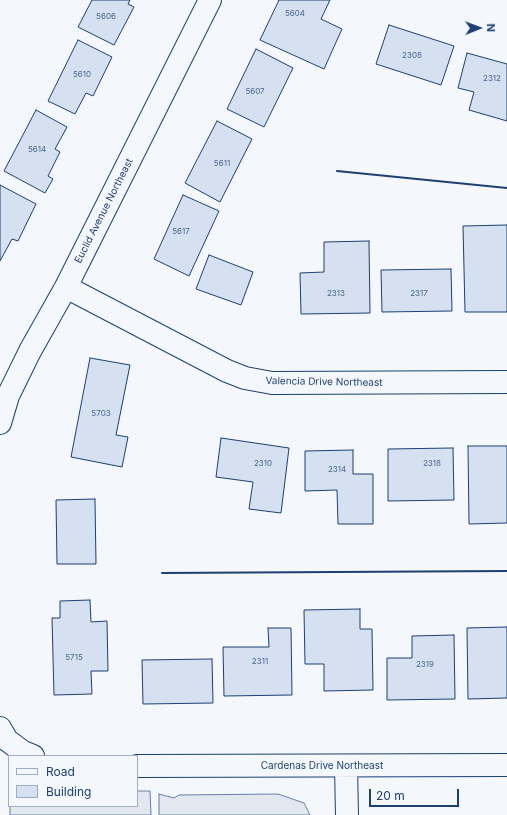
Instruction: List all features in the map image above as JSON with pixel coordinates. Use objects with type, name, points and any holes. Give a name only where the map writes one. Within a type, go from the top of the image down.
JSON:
[{"type":"street","name":"Euclid Avenue Northeast","points":[[0,423],[8,396],[66,287],[210,0]]},
{"type":"street","name":"Valencia Drive Northeast","points":[[66,287],[227,371],[245,378],[272,383],[507,382]]},
{"type":"street","points":[[0,728],[7,740],[28,754]]},
{"type":"street","name":"Cardenas Drive Northeast","points":[[138,766],[507,765]]},
{"type":"street","points":[[346,766],[347,815]]},
{"type":"shaded area","points":[[138,791],[150,791],[151,815],[10,815],[10,807],[138,807]]},
{"type":"shaded area","points":[[159,794],[174,798],[179,795],[278,794],[304,803],[310,815],[159,815]]},
{"type":"building","points":[[92,0],[130,0],[128,4],[134,7],[114,45],[78,27]]},
{"type":"building","points":[[279,0],[330,0],[321,19],[342,29],[324,69],[260,40]]},
{"type":"building","points":[[389,25],[454,46],[441,85],[376,64]]},
{"type":"building","points":[[78,40],[112,57],[93,96],[86,93],[75,114],[48,101]]},
{"type":"building","points":[[256,49],[293,68],[264,127],[227,109]]},
{"type":"building","points":[[467,53],[507,64],[507,121],[469,110],[474,92],[458,88]]},
{"type":"building","points":[[36,110],[67,127],[55,149],[60,152],[48,176],[53,179],[45,193],[4,171]]},
{"type":"building","points":[[217,121],[252,139],[220,202],[185,183]]},
{"type":"building","points":[[0,185],[36,204],[18,241],[12,239],[0,261]]},
{"type":"building","points":[[183,195],[219,211],[189,276],[154,259]]},
{"type":"building","points":[[507,225],[507,312],[465,312],[463,226]]},
{"type":"building","points":[[369,241],[370,313],[301,314],[300,273],[324,272],[324,242]]},
{"type":"building","points":[[209,255],[253,272],[241,305],[196,289]]},
{"type":"building","points":[[451,269],[452,311],[382,312],[381,270]]},
{"type":"building","points":[[90,358],[130,365],[116,435],[128,437],[122,467],[71,457]]},
{"type":"building","points":[[221,438],[289,448],[281,513],[249,509],[253,482],[216,477]]},
{"type":"building","points":[[468,446],[507,446],[507,523],[469,524]]},
{"type":"building","points":[[453,448],[454,500],[388,501],[388,449]]},
{"type":"building","points":[[353,450],[353,474],[373,474],[373,524],[338,524],[337,490],[305,491],[305,451]]},
{"type":"building","points":[[95,499],[96,564],[57,564],[56,500]]},
{"type":"building","points":[[90,600],[91,622],[107,621],[108,671],[91,671],[92,694],[54,695],[52,618],[60,618],[60,601]]},
{"type":"building","points":[[360,609],[360,629],[372,629],[373,690],[324,691],[324,664],[305,664],[304,610]]},
{"type":"building","points":[[507,627],[507,698],[468,699],[467,628]]},
{"type":"building","points":[[268,628],[291,628],[292,695],[224,696],[223,647],[269,647]]},
{"type":"building","points":[[454,635],[455,699],[387,700],[387,658],[412,658],[412,636]]},
{"type":"building","points":[[212,659],[213,703],[143,704],[142,660]]},
{"type":"wall","points":[[337,171],[507,188]]},
{"type":"wall","points":[[162,573],[507,571]]}]
